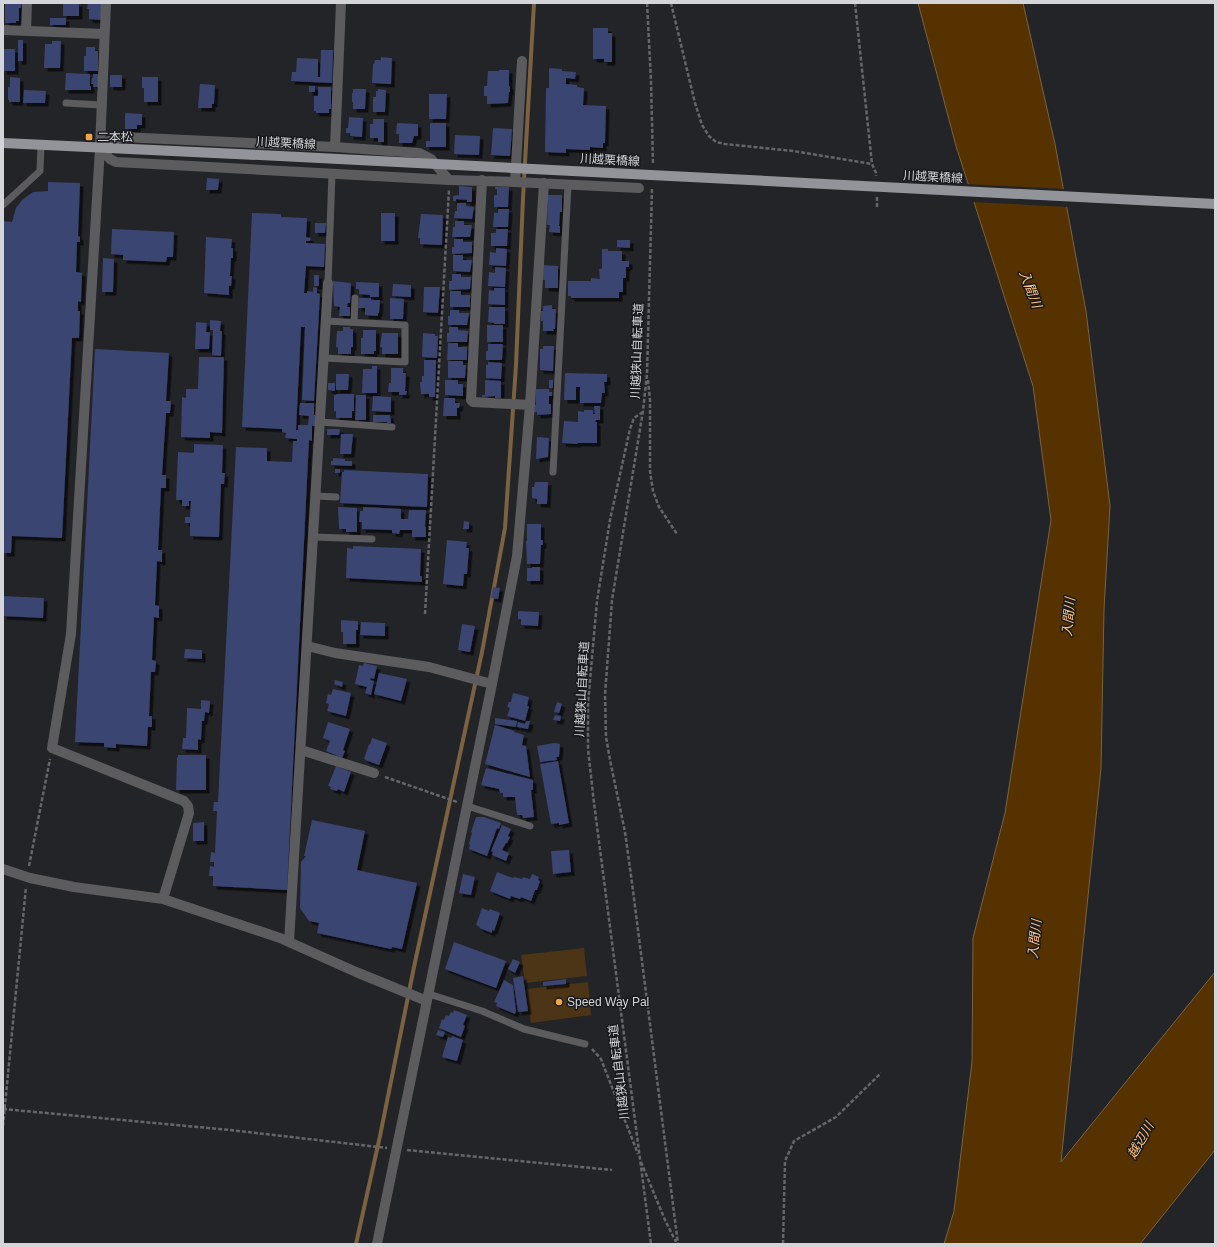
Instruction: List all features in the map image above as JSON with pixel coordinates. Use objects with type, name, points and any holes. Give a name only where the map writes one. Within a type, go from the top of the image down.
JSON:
[{"type":"main road","name":"川越栗橋線","points":[[3,143],[1215,204]]},
{"type":"street","points":[[26,31],[27,3]]},
{"type":"street","points":[[106,3],[100,148],[71,634],[52,748],[184,801],[188,806],[189,813],[163,899]]},
{"type":"street","points":[[335,147],[342,3]]},
{"type":"street","points":[[3,30],[104,34]]},
{"type":"street","points":[[515,182],[522,61]]},
{"type":"street","points":[[100,148],[109,141],[122,137],[335,147],[419,153],[431,159],[449,180]]},
{"type":"street","points":[[100,148],[110,159],[116,162],[449,180],[482,180],[639,188]]},
{"type":"street","points":[[482,180],[471,400],[473,402],[530,405]]},
{"type":"street","points":[[377,1244],[517,556],[530,405],[544,183]]},
{"type":"street","points":[[289,942],[328,283]]},
{"type":"street","points":[[307,646],[335,653],[429,667],[492,684]]},
{"type":"street","points":[[301,750],[374,773]]},
{"type":"street","points":[[3,870],[27,877],[74,887],[163,899],[289,942],[356,972],[428,998]]},
{"type":"lane","points":[[66,103],[101,105]]},
{"type":"lane","points":[[3,205],[40,171],[40,145]]},
{"type":"lane","points":[[328,283],[332,174]]},
{"type":"lane","points":[[553,472],[568,185]]},
{"type":"lane","points":[[354,322],[355,298]]},
{"type":"lane","points":[[324,358],[405,362],[405,325],[326,321]]},
{"type":"lane","points":[[320,422],[392,427]]},
{"type":"lane","points":[[316,496],[336,497]]},
{"type":"lane","points":[[313,536],[372,539]]},
{"type":"lane","points":[[467,806],[530,826]]},
{"type":"lane","points":[[428,998],[482,1011],[524,1029],[585,1044]]},
{"type":"path","points":[[647,3],[652,81],[653,166]]},
{"type":"path","points":[[671,3],[695,103],[702,125],[709,136],[716,142],[793,150],[872,164]]},
{"type":"path","points":[[855,3],[872,164],[876,173],[876,180]]},
{"type":"path","points":[[425,614],[449,180]]},
{"type":"path","name":"川越狭山自転車道","points":[[651,1244],[594,803],[588,749],[588,702],[597,601],[610,520],[630,429],[634,418],[643,411],[647,374],[652,181]]},
{"type":"path","points":[[877,193],[877,207]]},
{"type":"path","points":[[647,374],[650,400],[650,471],[653,491],[659,507],[677,534]]},
{"type":"path","points":[[643,411],[612,600],[605,695],[606,730],[610,760],[625,832],[678,1244]]},
{"type":"path","points":[[3,1126],[27,877],[52,748]]},
{"type":"path","points":[[374,773],[467,806]]},
{"type":"path","points":[[585,1044],[595,1051],[601,1059],[639,1158],[665,1220],[678,1244]]},
{"type":"path","points":[[783,1244],[785,1161],[794,1141],[836,1117],[881,1073]]},
{"type":"path","points":[[4,1109],[238,1131],[397,1149],[612,1170]]},
{"type":"shaded area","name":"Speed Way Pal","points":[[584,948],[587,976],[525,983],[521,955]]},
{"type":"shaded area","name":"Speed Way Pal","points":[[588,982],[591,1015],[531,1023],[526,989]]},
{"type":"water","points":[[918,3],[1023,3],[1055,144],[1086,311],[1110,506],[1104,609],[1101,768],[1061,1162],[1215,972],[1215,1150],[1140,1244],[944,1244],[954,1211],[972,1062],[973,938],[1005,813],[1051,520],[1033,386],[956,146]]},
{"type":"pier","points":[[966,184],[1065,189],[1069,207],[972,202]]},
{"type":"building","points":[[5,3],[21,3],[21,8],[19,8],[19,21],[16,21],[16,23],[5,23]]},
{"type":"building","points":[[63,3],[79,3],[79,16],[63,16]]},
{"type":"building","points":[[88,3],[101,3],[101,20],[89,19],[89,9],[87,9]]},
{"type":"building","points":[[50,18],[66,18],[66,25],[50,25]]},
{"type":"building","points":[[593,28],[608,28],[608,33],[612,33],[612,62],[604,62],[604,59],[593,59]]},
{"type":"building","points":[[18,40],[23,40],[23,61],[18,61]]},
{"type":"building","points":[[52,41],[61,41],[60,68],[44,68],[45,44],[52,44]]},
{"type":"building","points":[[86,47],[95,47],[95,51],[98,51],[98,71],[84,71],[84,56],[86,56]]},
{"type":"building","points":[[4,49],[15,49],[15,71],[3,71]]},
{"type":"building","points":[[321,50],[333,50],[332,83],[291,81],[292,72],[296,72],[297,58],[318,59],[318,77],[320,77]]},
{"type":"building","points":[[381,57],[392,58],[391,84],[372,83],[373,64],[375,60],[381,60]]},
{"type":"building","points":[[549,68],[576,72],[575,79],[566,78],[566,84],[577,85],[577,87],[584,88],[583,105],[606,106],[605,143],[603,143],[603,148],[590,147],[590,150],[566,149],[566,153],[545,152],[546,88],[549,88]]},
{"type":"building","points":[[509,70],[510,92],[508,103],[487,104],[487,96],[484,96],[484,86],[487,86],[488,71]]},
{"type":"building","points":[[66,73],[90,74],[91,90],[65,90]]},
{"type":"building","points":[[93,74],[98,74],[98,87],[93,87],[93,84],[91,84]]},
{"type":"building","points":[[110,75],[122,75],[122,87],[110,87]]},
{"type":"building","points":[[10,77],[20,78],[20,102],[9,102],[8,100]]},
{"type":"building","points":[[142,77],[158,77],[158,102],[144,102]]},
{"type":"building","points":[[200,84],[215,85],[214,104],[212,104],[212,108],[198,108]]},
{"type":"building","points":[[309,86],[315,86],[315,92],[309,92]]},
{"type":"building","points":[[318,87],[331,87],[331,109],[329,109],[329,113],[316,113],[316,111],[314,111],[314,96],[318,96]]},
{"type":"building","points":[[353,89],[366,89],[365,109],[353,109]]},
{"type":"building","points":[[378,89],[386,90],[385,112],[373,112],[373,97],[376,97],[376,91],[378,91]]},
{"type":"building","points":[[24,90],[46,91],[45,103],[23,103]]},
{"type":"building","points":[[429,94],[447,94],[446,119],[429,119]]},
{"type":"building","points":[[125,113],[142,114],[142,125],[137,125],[137,129],[125,129]]},
{"type":"building","points":[[349,117],[363,118],[362,137],[350,136],[350,133],[346,133]]},
{"type":"building","points":[[373,119],[384,119],[384,142],[378,142],[378,138],[370,138],[370,124],[373,124]]},
{"type":"building","points":[[397,123],[418,124],[418,136],[414,136],[412,143],[399,143],[399,134],[396,134]]},
{"type":"building","points":[[430,123],[446,123],[446,147],[426,147],[426,141],[430,141]]},
{"type":"building","points":[[493,128],[512,129],[510,156],[491,155]]},
{"type":"building","points":[[455,135],[480,136],[479,155],[454,154]]},
{"type":"building","points":[[207,178],[219,179],[218,190],[206,190]]},
{"type":"building","points":[[48,182],[80,183],[78,236],[80,237],[80,242],[77,242],[76,272],[82,273],[81,302],[78,301],[78,311],[80,311],[79,338],[72,338],[62,538],[12,536],[11,553],[3,553],[3,221],[12,222],[16,208],[22,200],[33,192],[48,191]]},
{"type":"building","points":[[459,186],[472,187],[472,202],[456,199],[456,201],[453,201],[453,196],[459,195]]},
{"type":"building","points":[[495,187],[509,187],[508,207],[494,207],[494,195],[497,195],[497,189],[495,189]]},
{"type":"building","points":[[548,195],[562,195],[562,212],[560,212],[559,226],[560,233],[549,232],[550,225],[547,225]]},
{"type":"building","points":[[457,203],[466,203],[466,206],[474,207],[472,219],[454,218],[455,211],[457,211]]},
{"type":"building","points":[[498,209],[509,209],[508,227],[493,227],[494,213],[498,213]]},
{"type":"building","points":[[252,213],[281,214],[281,217],[307,218],[306,237],[311,238],[310,241],[306,241],[306,243],[325,244],[324,267],[306,266],[304,293],[307,293],[307,291],[313,292],[313,287],[317,288],[317,293],[320,294],[314,401],[302,400],[305,327],[301,327],[296,430],[298,430],[298,425],[308,425],[309,416],[299,415],[300,403],[314,403],[315,426],[312,426],[312,441],[309,440],[287,890],[213,886],[213,876],[209,876],[210,866],[214,867],[214,862],[210,862],[211,852],[215,853],[217,811],[213,811],[214,802],[218,802],[236,447],[267,448],[267,461],[292,462],[293,441],[297,441],[297,439],[285,438],[286,433],[282,432],[282,429],[242,427]]},
{"type":"building","points":[[381,213],[395,213],[395,241],[381,241]]},
{"type":"building","points":[[421,214],[443,215],[442,245],[420,244],[420,238],[418,238]]},
{"type":"building","points":[[455,221],[464,221],[464,225],[472,225],[470,237],[452,237]]},
{"type":"building","points":[[315,223],[326,223],[325,233],[315,233]]},
{"type":"building","points":[[112,229],[174,232],[173,257],[167,257],[166,262],[123,260],[123,255],[111,254]]},
{"type":"building","points":[[496,229],[508,229],[507,246],[491,246],[491,233],[496,233]]},
{"type":"building","points":[[206,237],[232,239],[231,248],[233,248],[233,258],[231,258],[230,276],[232,276],[231,286],[229,286],[229,295],[204,293]]},
{"type":"building","points":[[454,239],[463,239],[463,242],[472,242],[472,253],[452,254]]},
{"type":"building","points":[[617,240],[630,240],[630,248],[617,247]]},
{"type":"building","points":[[496,248],[507,249],[506,266],[489,265],[490,252],[496,253]]},
{"type":"building","points":[[602,249],[608,249],[608,251],[622,251],[622,261],[629,261],[629,267],[626,267],[626,278],[623,278],[623,292],[619,292],[619,298],[571,298],[571,296],[568,296],[568,281],[591,281],[591,278],[600,279],[599,269],[602,269]]},
{"type":"building","points":[[453,255],[463,255],[463,260],[472,260],[470,272],[453,271]]},
{"type":"building","points":[[103,258],[114,259],[113,292],[102,292]]},
{"type":"building","points":[[542,265],[558,266],[558,288],[545,288],[545,280],[543,280],[542,276]]},
{"type":"building","points":[[495,267],[506,268],[505,287],[488,286],[489,272],[495,273]]},
{"type":"building","points":[[452,274],[461,274],[461,277],[471,277],[470,289],[449,290],[449,281],[452,281]]},
{"type":"building","points":[[314,275],[319,275],[319,286],[314,286]]},
{"type":"building","points":[[333,281],[351,283],[350,303],[348,303],[347,307],[350,307],[350,316],[339,316],[340,307],[334,306]]},
{"type":"building","points":[[356,282],[379,283],[379,297],[370,297],[370,295],[359,294],[359,289],[356,289]]},
{"type":"building","points":[[393,284],[411,285],[411,297],[392,296]]},
{"type":"building","points":[[424,287],[440,287],[438,313],[423,312]]},
{"type":"building","points":[[494,288],[505,288],[505,305],[488,304],[489,290],[494,291]]},
{"type":"building","points":[[450,291],[461,291],[461,295],[470,295],[470,307],[450,307]]},
{"type":"building","points":[[359,298],[380,300],[378,316],[365,315],[365,308],[358,308]]},
{"type":"building","points":[[390,298],[404,299],[403,319],[390,319]]},
{"type":"building","points":[[552,305],[552,309],[556,309],[555,329],[553,329],[554,331],[543,331],[541,311],[543,311],[543,306]]},
{"type":"building","points":[[489,307],[505,307],[505,324],[494,324],[488,322]]},
{"type":"building","points":[[450,310],[459,310],[459,313],[469,313],[467,325],[448,325]]},
{"type":"building","points":[[210,320],[221,321],[221,356],[212,355],[213,330],[210,330]]},
{"type":"building","points":[[196,322],[207,323],[206,332],[210,332],[209,349],[195,349]]},
{"type":"building","points":[[487,325],[503,325],[503,342],[487,342]]},
{"type":"building","points":[[343,327],[350,327],[350,329],[353,329],[353,347],[351,347],[351,354],[338,354],[338,347],[336,347],[337,331],[343,331]]},
{"type":"building","points":[[449,327],[458,327],[458,330],[468,331],[467,342],[447,342]]},
{"type":"building","points":[[363,330],[376,330],[376,351],[374,351],[374,354],[361,354],[361,338],[363,338]]},
{"type":"building","points":[[382,333],[398,333],[398,354],[382,354],[382,347],[380,347]]},
{"type":"building","points":[[423,333],[435,334],[435,336],[438,336],[437,358],[422,357]]},
{"type":"building","points":[[448,343],[458,343],[458,347],[467,347],[467,360],[447,360]]},
{"type":"building","points":[[488,344],[503,344],[502,360],[486,360]]},
{"type":"building","points":[[543,346],[554,346],[553,371],[540,370],[540,349],[543,349]]},
{"type":"building","points":[[95,349],[169,353],[166,401],[171,401],[170,413],[166,413],[162,475],[166,475],[166,488],[161,488],[158,550],[162,550],[162,562],[157,561],[155,605],[159,606],[159,618],[154,617],[152,660],[156,661],[155,672],[151,672],[149,716],[152,716],[152,727],[148,727],[147,746],[116,744],[116,748],[104,747],[104,743],[75,742]]},
{"type":"building","points":[[199,357],[224,357],[222,433],[210,432],[210,438],[181,437],[182,397],[186,398],[186,389],[198,389]]},
{"type":"building","points":[[424,360],[436,360],[435,397],[429,397],[429,394],[421,394],[420,382],[422,382],[422,376],[424,376]]},
{"type":"building","points":[[448,361],[463,361],[463,365],[466,365],[465,378],[448,378]]},
{"type":"building","points":[[488,362],[502,363],[501,379],[486,378],[486,365],[488,365]]},
{"type":"building","points":[[372,366],[377,366],[377,393],[362,393],[363,369],[372,369]]},
{"type":"building","points":[[391,368],[403,368],[403,373],[406,373],[406,395],[399,395],[399,392],[388,392],[389,383],[391,383]]},
{"type":"building","points":[[565,373],[607,374],[607,382],[604,382],[605,393],[602,393],[601,403],[580,403],[580,387],[576,387],[576,400],[564,400]]},
{"type":"building","points":[[336,374],[349,374],[348,390],[336,390]]},
{"type":"building","points":[[445,380],[458,380],[458,384],[463,384],[463,396],[445,395]]},
{"type":"building","points":[[485,380],[501,381],[501,398],[495,398],[495,396],[482,397],[482,395],[485,395]]},
{"type":"building","points":[[549,380],[553,380],[553,388],[549,388]]},
{"type":"building","points":[[328,383],[335,383],[335,391],[328,390]]},
{"type":"building","points":[[536,389],[549,389],[549,392],[552,392],[552,396],[549,396],[551,414],[537,415],[537,412],[534,412],[534,405],[536,405]]},
{"type":"building","points":[[354,394],[354,411],[352,411],[352,418],[336,418],[336,411],[334,411],[334,395]]},
{"type":"building","points":[[356,395],[366,395],[366,420],[355,420]]},
{"type":"building","points":[[373,396],[391,397],[391,412],[372,411]]},
{"type":"building","points":[[444,398],[455,398],[455,403],[460,403],[459,408],[457,408],[457,416],[443,416]]},
{"type":"building","points":[[594,406],[600,406],[600,420],[596,420],[595,422],[597,422],[597,443],[562,443],[564,421],[578,422],[578,411],[584,412],[584,410],[593,410],[593,414],[595,414]]},
{"type":"building","points":[[373,415],[390,415],[391,423],[373,422]]},
{"type":"building","points":[[327,429],[340,429],[339,435],[327,435]]},
{"type":"building","points":[[341,434],[353,434],[351,454],[340,454]]},
{"type":"building","points":[[537,437],[549,438],[548,457],[536,459]]},
{"type":"building","points":[[194,444],[223,445],[222,473],[225,473],[224,484],[221,484],[219,537],[190,536],[190,523],[185,523],[185,517],[190,517],[191,501],[189,501],[189,506],[182,506],[182,500],[176,500],[178,452],[194,453]]},
{"type":"building","points":[[333,458],[352,461],[352,466],[331,465]]},
{"type":"building","points":[[335,469],[340,469],[340,473],[335,473]]},
{"type":"building","points":[[344,470],[428,474],[427,507],[340,503],[342,472],[344,472]]},
{"type":"building","points":[[535,482],[548,482],[547,504],[537,504],[537,499],[532,498],[532,487],[534,487]]},
{"type":"building","points":[[338,507],[357,508],[357,532],[346,532],[346,529],[339,529]]},
{"type":"building","points":[[363,507],[401,509],[401,519],[408,519],[409,510],[426,510],[426,537],[412,537],[412,530],[400,530],[399,534],[392,533],[392,530],[362,529],[362,522],[359,522],[360,511],[363,511]]},
{"type":"building","points":[[464,521],[469,522],[469,529],[463,529]]},
{"type":"building","points":[[527,524],[541,524],[541,540],[543,540],[543,545],[541,545],[540,564],[527,564]]},
{"type":"building","points":[[447,540],[467,542],[466,548],[469,548],[467,574],[464,574],[463,586],[443,584]]},
{"type":"building","points":[[353,546],[421,549],[420,576],[422,576],[422,582],[346,578],[347,548],[353,549]]},
{"type":"building","points":[[540,567],[540,581],[527,581],[527,568]]},
{"type":"building","points":[[493,587],[500,588],[498,599],[491,598]]},
{"type":"building","points":[[3,596],[44,598],[43,618],[3,616]]},
{"type":"building","points":[[518,611],[539,612],[538,626],[521,625],[521,619],[518,619]]},
{"type":"building","points":[[341,620],[358,622],[358,630],[356,630],[356,644],[343,644]]},
{"type":"building","points":[[361,622],[385,623],[385,636],[360,635]]},
{"type":"building","points":[[462,624],[475,626],[470,652],[458,650]]},
{"type":"building","points":[[185,649],[202,650],[202,659],[184,658]]},
{"type":"building","points":[[364,663],[377,666],[374,679],[371,678],[370,680],[374,681],[371,695],[365,693],[367,687],[355,684],[359,665],[363,666]]},
{"type":"building","points":[[379,673],[407,679],[401,701],[374,694]]},
{"type":"building","points":[[335,680],[343,682],[342,687],[334,684]]},
{"type":"building","points":[[333,689],[351,693],[346,716],[327,711],[329,704],[326,703],[328,694],[331,695]]},
{"type":"building","points":[[513,693],[529,697],[527,706],[529,706],[525,721],[507,716],[510,708],[507,707],[509,702],[511,702]]},
{"type":"building","points":[[201,700],[210,701],[209,713],[205,712],[204,721],[202,721],[201,740],[198,739],[198,750],[182,749],[183,738],[186,738],[187,708],[201,709]]},
{"type":"building","points":[[557,702],[562,704],[559,713],[554,712]]},
{"type":"building","points":[[555,715],[561,716],[560,721],[553,720]]},
{"type":"building","points":[[495,718],[517,721],[516,727],[495,724]]},
{"type":"building","points":[[526,721],[530,721],[528,729],[517,727],[518,722],[525,724]]},
{"type":"building","points":[[328,722],[350,729],[342,758],[326,751],[330,741],[323,738]]},
{"type":"building","points":[[495,725],[524,735],[522,745],[526,746],[530,777],[485,764]]},
{"type":"building","points":[[372,738],[387,743],[379,765],[364,759]]},
{"type":"building","points":[[554,743],[560,744],[559,757],[556,757],[557,760],[540,762],[537,746]]},
{"type":"building","points":[[178,755],[206,755],[206,790],[176,790]]},
{"type":"building","points":[[558,761],[569,823],[559,825],[559,823],[551,824],[540,764]]},
{"type":"building","points":[[336,766],[351,772],[344,792],[338,789],[337,791],[330,789],[331,787],[328,786]]},
{"type":"building","points":[[486,768],[533,780],[533,790],[531,790],[534,817],[523,818],[522,815],[517,815],[515,797],[503,797],[503,793],[500,793],[499,789],[481,785]]},
{"type":"building","points":[[476,817],[484,817],[501,823],[499,829],[497,828],[487,856],[469,849],[471,832]]},
{"type":"building","points":[[312,820],[365,831],[357,870],[417,883],[402,949],[392,947],[391,949],[317,933],[319,923],[309,921],[300,908],[301,862],[306,856],[304,856]]},
{"type":"building","points":[[204,822],[204,841],[193,841],[193,823]]},
{"type":"building","points":[[502,825],[511,829],[508,836],[510,837],[502,850],[509,853],[506,861],[492,855],[493,852],[491,851]]},
{"type":"building","points":[[569,850],[571,872],[553,874],[551,851]]},
{"type":"building","points":[[497,872],[513,878],[522,879],[523,877],[530,879],[532,874],[539,877],[538,880],[540,881],[537,890],[535,890],[531,901],[521,897],[520,899],[511,896],[510,899],[490,891]]},
{"type":"building","points":[[463,874],[475,877],[471,895],[459,893]]},
{"type":"building","points":[[482,908],[500,913],[492,933],[479,928],[480,927],[476,925]]},
{"type":"building","points":[[454,942],[506,961],[496,988],[445,969]]},
{"type":"building","points":[[513,959],[520,962],[515,973],[508,969]]},
{"type":"building","points":[[523,976],[528,1011],[518,1012],[513,978]]},
{"type":"building","points":[[566,979],[566,984],[543,986],[543,982]]},
{"type":"building","points":[[504,980],[513,985],[516,1011],[515,1014],[496,1006],[497,1003],[494,1002]]},
{"type":"building","points":[[454,1010],[467,1015],[463,1025],[465,1026],[461,1037],[439,1028],[442,1019],[444,1020],[446,1015],[449,1016]]},
{"type":"building","points":[[438,1030],[445,1032],[443,1037],[436,1035]]},
{"type":"building","points":[[452,1036],[463,1040],[457,1061],[442,1057],[448,1037],[451,1038]]},
{"type":"waterway","points":[[356,1244],[482,652],[505,528],[516,365],[523,198],[534,3]]},
{"type":"place","name":"二本松","points":[[89,137]]},
{"type":"place","name":"Speed Way Pal","points":[[559,1002]]},
{"type":"water label","name":"入間川","points":[[1031,289]]},
{"type":"water label","name":"入間川","points":[[1068,617]]},
{"type":"water label","name":"入間川","points":[[1034,939]]},
{"type":"water label","name":"越辺川","points":[[1140,1140]]}]
